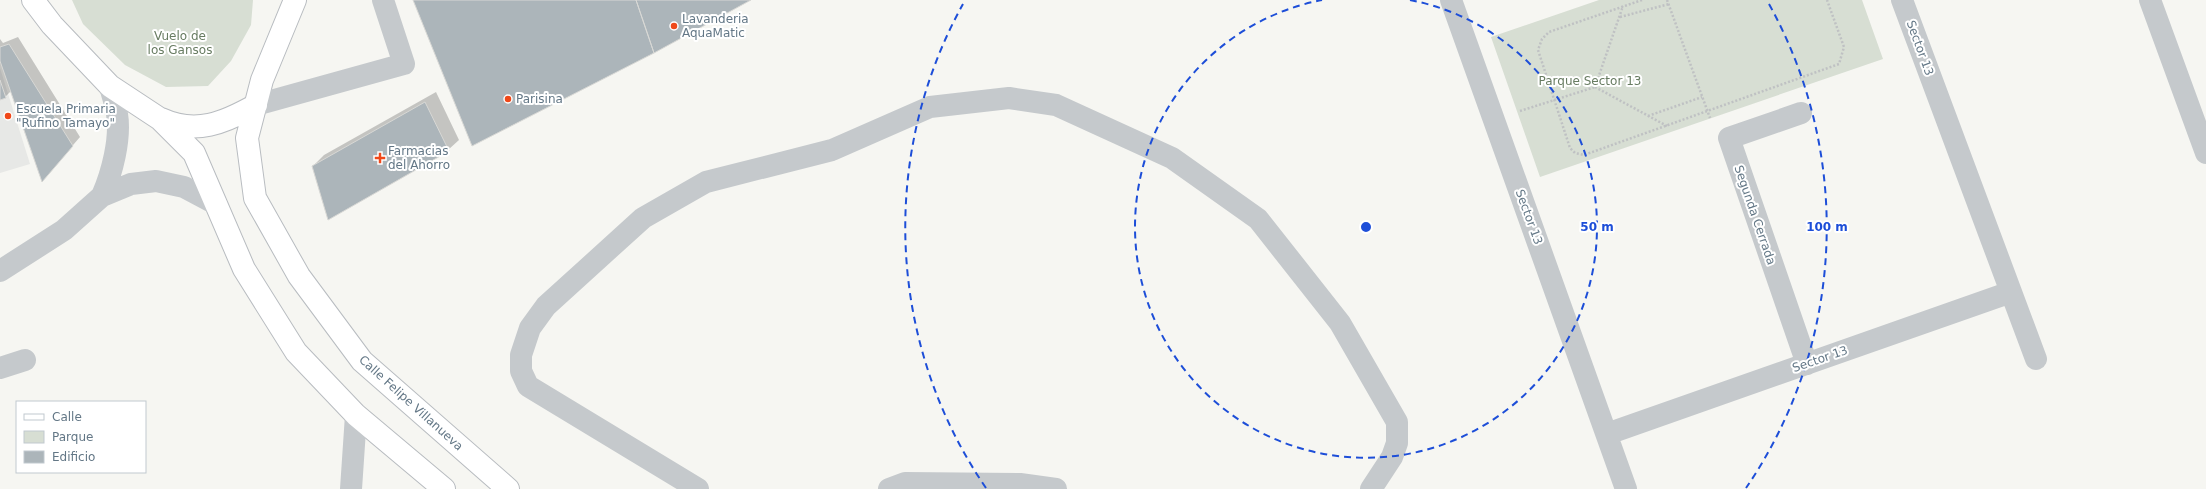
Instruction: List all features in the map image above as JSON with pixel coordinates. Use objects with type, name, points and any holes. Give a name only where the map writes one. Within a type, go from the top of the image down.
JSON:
[{"type":"main road","points":[[33,0],[52,25],[110,86],[160,119],[174,125],[203,128],[232,119],[256,105]]},
{"type":"main road","name":"Calle Felipe Villanueva","points":[[295,0],[262,80],[247,138],[255,198],[299,276],[362,361],[508,489]]},
{"type":"main road","points":[[160,119],[194,153],[244,269],[296,352],[356,414],[444,489]]},
{"type":"street","points":[[256,105],[404,64],[383,0]]},
{"type":"street","name":"Sector 13","points":[[1451,0],[1626,489]]},
{"type":"street","points":[[2150,0],[2206,153]]},
{"type":"street","name":"Sector 13","points":[[1909,2],[2036,359]]},
{"type":"street","points":[[102,196],[111,177],[116,146],[117,114],[110,86]]},
{"type":"street","points":[[698,489],[528,386],[521,371],[520,355],[530,328],[546,306],[643,218],[706,182],[832,150],[930,107],[1009,98],[1056,105],[1172,158],[1258,219],[1340,323],[1397,422],[1397,443],[1392,457],[1371,489]]},
{"type":"street","points":[[1729,138],[1801,113]]},
{"type":"street","name":"Segunda Cerrada","points":[[1729,138],[1807,364]]},
{"type":"street","points":[[0,271],[64,230],[102,196],[131,184],[156,181],[184,187],[216,204]]},
{"type":"street","name":"Sector 13","points":[[1606,434],[2011,292]]},
{"type":"street","points":[[0,368],[25,360]]},
{"type":"street","points":[[351,489],[356,414]]},
{"type":"street","points":[[889,489],[905,483],[1020,484],[1056,489]]},
{"type":"path","points":[[1642,0],[1549,32],[1542,39],[1538,50],[1570,148],[1575,153],[1584,155],[1840,64],[1844,47],[1827,0]]},
{"type":"path","points":[[1667,0],[1715,131],[1729,138]]},
{"type":"path","points":[[1619,18],[1669,4]]},
{"type":"path","points":[[1595,87],[1623,6]]},
{"type":"path","points":[[1495,120],[1595,87],[1667,126]]},
{"type":"path","points":[[1648,116],[1702,97]]},
{"type":"shaded area","name":"Escuela Primaria \"Rufino Tamayo\"","points":[[0,68],[30,164],[0,173]]},
{"type":"green space","name":"Vuelo de los Gansos","points":[[72,0],[253,0],[251,25],[231,61],[208,86],[166,87],[125,65],[83,24]]},
{"type":"green space","name":"Parque Sector 13","points":[[1599,0],[1862,0],[1883,59],[1540,177],[1491,37]]},
{"type":"building","name":"Parisina","points":[[413,0],[636,0],[654,53],[472,146]]},
{"type":"building","name":"Lavanderia AquaMatic","points":[[636,0],[751,0],[654,53]]},
{"type":"building","points":[[9,44],[73,146],[42,182],[0,61],[0,47]]},
{"type":"building","points":[[0,80],[6,98],[0,100]]},
{"type":"building","name":"Farmacias del Ahorro","points":[[425,102],[449,151],[328,220],[312,166]]},
{"type":"place","name":"Lavanderia AquaMatic","points":[[674,26]]},
{"type":"place","name":"Parisina","points":[[508,99]]},
{"type":"place","name":"Escuela Primaria \"Rufino Tamayo\"","points":[[8,116]]},
{"type":"place","name":"Farmacias del Ahorro","points":[[380,158]]}]
